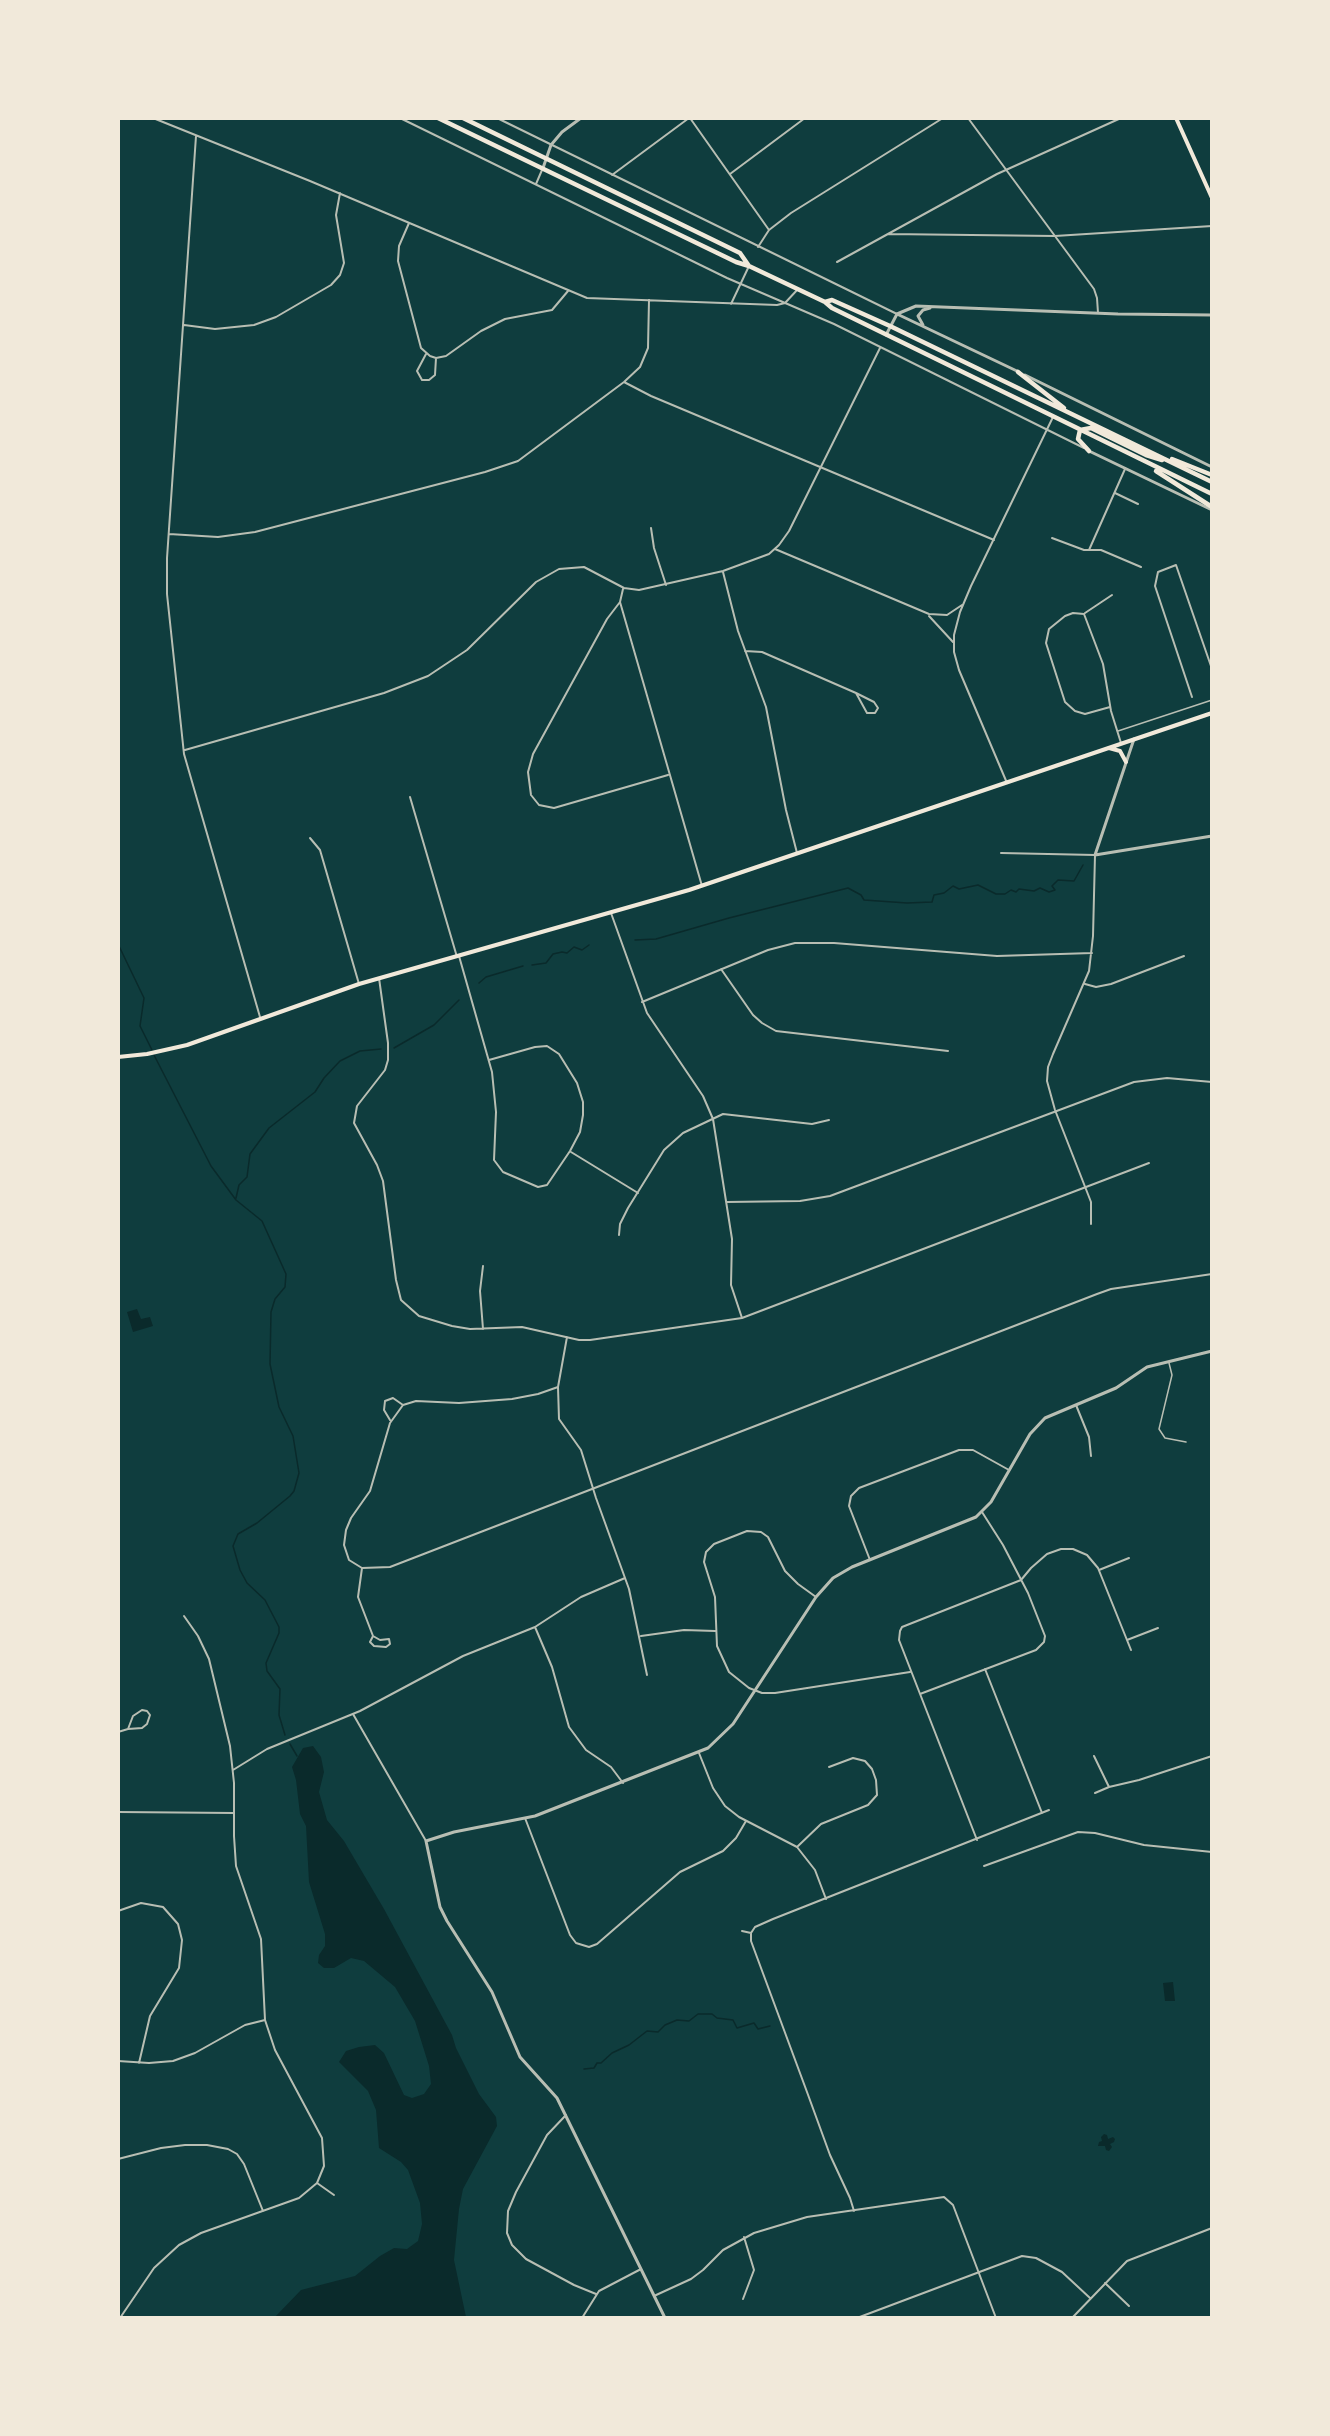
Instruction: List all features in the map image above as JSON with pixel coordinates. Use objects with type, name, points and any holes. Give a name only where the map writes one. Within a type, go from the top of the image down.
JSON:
[{"type":"highway","points":[[438,118],[736,262],[825,302],[832,308],[886,335],[1212,494]]},
{"type":"highway","points":[[463,118],[740,253],[748,266]]},
{"type":"highway","points":[[825,302],[832,300],[890,326],[1212,483]]},
{"type":"highway","points":[[1018,372],[1070,413]]},
{"type":"highway","points":[[1080,430],[1091,428],[1152,457],[1170,461]]},
{"type":"highway","points":[[1080,430],[1078,439],[1089,451]]},
{"type":"highway","points":[[1137,446],[1212,475]]},
{"type":"highway","points":[[1136,458],[1212,509]]},
{"type":"main road","points":[[1176,118],[1212,198]]},
{"type":"main road","points":[[118,1057],[170,1050],[359,984],[702,886],[1212,713]]},
{"type":"main road","points":[[1108,748],[1120,751],[1126,762]]},
{"type":"street","points":[[153,118],[587,298],[777,305],[784,303],[798,289]]},
{"type":"street","points":[[400,118],[740,284],[803,310],[1125,469],[1212,509]]},
{"type":"street","points":[[497,118],[758,247],[1212,465]]},
{"type":"street","points":[[536,184],[551,145],[562,132],[580,118]]},
{"type":"street","points":[[611,175],[690,118],[769,230]]},
{"type":"street","points":[[730,174],[805,118]]},
{"type":"street","points":[[758,247],[769,230],[834,185],[943,118]]},
{"type":"street","points":[[968,118],[1096,292],[1098,313]]},
{"type":"street","points":[[837,262],[1006,170],[1120,118]]},
{"type":"street","points":[[196,136],[168,534],[167,594],[184,750],[229,916],[261,1019]]},
{"type":"street","points":[[184,325],[215,329],[254,325],[276,317],[331,285],[340,275],[344,263],[336,215],[340,194]]},
{"type":"street","points":[[410,223],[399,246],[398,261],[421,348],[426,354],[436,358],[446,356],[481,331],[505,319],[552,310],[568,291]]},
{"type":"street","points":[[888,234],[1055,236],[1212,226]]},
{"type":"street","points":[[731,303],[748,266]]},
{"type":"street","points":[[168,534],[211,537],[241,535],[502,467],[523,458],[624,382],[640,367],[647,355],[649,300]]},
{"type":"street","points":[[924,327],[918,318],[919,313],[934,307]]},
{"type":"street","points":[[886,335],[897,314],[909,308],[1212,315]]},
{"type":"street","points":[[184,750],[373,696],[428,676],[467,650],[536,582],[559,569],[584,567],[624,588],[639,590],[723,571],[760,559],[775,549],[789,531],[880,348]]},
{"type":"street","points":[[426,354],[417,371],[422,380],[429,380],[435,375],[436,358]]},
{"type":"street","points":[[624,382],[651,396],[994,540]]},
{"type":"street","points":[[1007,783],[959,670],[953,643],[964,603],[1053,417]]},
{"type":"street","points":[[1089,550],[1125,469]]},
{"type":"street","points":[[1115,493],[1138,504]]},
{"type":"street","points":[[651,528],[654,548],[666,585]]},
{"type":"street","points":[[1052,538],[1084,550],[1101,550],[1141,567]]},
{"type":"street","points":[[775,549],[924,613],[936,616],[947,615],[964,603]]},
{"type":"street","points":[[1192,697],[1155,586],[1158,572],[1176,565],[1212,669]]},
{"type":"street","points":[[723,571],[746,651],[766,708],[797,853]]},
{"type":"street","points":[[624,588],[620,602],[607,619],[533,754],[528,772],[531,795],[539,805],[554,808],[668,775]]},
{"type":"street","points":[[1110,707],[1085,714],[1069,707],[1065,702],[1047,651],[1046,635],[1052,625],[1065,616],[1074,613],[1084,614],[1112,595]]},
{"type":"street","points":[[620,602],[668,775],[702,886]]},
{"type":"street","points":[[924,613],[953,643]]},
{"type":"street","points":[[1084,614],[1103,664],[1110,707],[1121,743]]},
{"type":"street","points":[[746,651],[762,652],[856,693],[874,702],[878,708],[875,714],[867,713],[856,693]]},
{"type":"street","points":[[1091,1224],[1091,1202],[1055,1110],[1048,1088],[1048,1067],[1085,984],[1092,953],[1095,855],[1134,739]]},
{"type":"street","points":[[410,797],[489,1060],[496,1104],[494,1156],[498,1168],[534,1186],[543,1187],[551,1181],[580,1132],[583,1102],[577,1083],[559,1054],[552,1048],[543,1046],[489,1060]]},
{"type":"street","points":[[1001,854],[1095,855],[1212,836]]},
{"type":"street","points":[[310,838],[320,850],[359,984]]},
{"type":"street","points":[[611,913],[642,1002],[652,1022],[704,1096],[713,1119],[732,1239],[731,1285],[742,1318]]},
{"type":"street","points":[[642,1002],[768,950],[806,942],[987,955],[1092,953]]},
{"type":"street","points":[[1085,984],[1103,987],[1184,957]]},
{"type":"street","points":[[721,969],[755,1017],[776,1031],[948,1051]]},
{"type":"street","points":[[379,978],[388,1043],[388,1060],[385,1070],[357,1106],[354,1124],[377,1165],[383,1181],[399,1294],[410,1310],[425,1319],[460,1328],[522,1327],[590,1340],[742,1318],[1149,1163]]},
{"type":"street","points":[[727,1202],[800,1201],[830,1196],[1134,1082],[1167,1078],[1212,1082]]},
{"type":"street","points":[[619,1235],[620,1224],[638,1193],[670,1143],[683,1133],[730,1113],[812,1124],[829,1120]]},
{"type":"street","points":[[570,1151],[638,1193]]},
{"type":"street","points":[[483,1266],[480,1291],[483,1329]]},
{"type":"street","points":[[558,1387],[519,1398],[459,1403],[416,1401],[403,1405],[391,1421],[375,1482],[345,1530],[344,1545],[347,1556],[362,1568],[384,1568],[410,1560],[1111,1289],[1212,1274]]},
{"type":"street","points":[[567,1337],[558,1387],[557,1409],[560,1423],[581,1450],[625,1578],[647,1675]]},
{"type":"street","points":[[426,1841],[454,1832],[525,1818],[699,1753],[726,1734],[816,1596],[841,1572],[966,1523],[982,1512],[995,1496],[1030,1434],[1051,1414],[1116,1388],[1147,1367],[1212,1351]]},
{"type":"street","points":[[391,1421],[384,1410],[384,1401],[393,1398],[403,1405]]},
{"type":"street","points":[[1076,1404],[1089,1437],[1090,1456]]},
{"type":"street","points":[[870,1560],[849,1506],[851,1496],[857,1489],[959,1450],[973,1450],[1009,1470]]},
{"type":"street","points":[[920,1694],[1040,1648],[1044,1642],[1045,1636],[1021,1580],[982,1512]]},
{"type":"street","points":[[816,1596],[798,1584],[785,1571],[765,1534],[757,1530],[747,1531],[714,1544],[706,1552],[704,1562],[715,1597],[717,1646],[724,1664],[735,1678],[755,1691],[775,1693],[911,1671]]},
{"type":"street","points":[[977,1840],[899,1640],[902,1627],[1021,1580],[1039,1559],[1060,1549],[1073,1549],[1087,1555],[1100,1570],[1131,1650]]},
{"type":"street","points":[[1100,1570],[1130,1558]]},
{"type":"street","points":[[362,1568],[358,1597],[373,1636],[380,1640],[389,1639],[390,1644],[386,1647],[374,1646],[370,1642],[373,1636]]},
{"type":"street","points":[[233,1770],[267,1749],[353,1714],[463,1656],[535,1627],[581,1597],[625,1578]]},
{"type":"street","points":[[120,2318],[154,2268],[179,2245],[201,2233],[299,2198],[317,2183],[324,2166],[322,2138],[275,2050],[265,2020],[261,1939],[236,1866],[230,1746],[209,1659],[198,1636],[184,1616]]},
{"type":"street","points":[[535,1627],[552,1667],[565,1716],[575,1737],[591,1755],[615,1771],[623,1783]]},
{"type":"street","points":[[1127,1640],[1158,1628]]},
{"type":"street","points":[[640,1636],[684,1630],[715,1630]]},
{"type":"street","points":[[985,1669],[1042,1813]]},
{"type":"street","points":[[118,1732],[144,1726],[149,1720],[148,1713],[142,1710],[135,1714],[128,1729]]},
{"type":"street","points":[[353,1714],[426,1841],[440,1907],[447,1921],[492,1992],[520,2056],[553,2092],[566,2115],[665,2318]]},
{"type":"street","points":[[699,1753],[719,1798],[734,1814],[797,1847],[815,1870],[826,1899]]},
{"type":"street","points":[[1094,1756],[1109,1787]]},
{"type":"street","points":[[1095,1794],[1109,1787],[1139,1780],[1212,1756]]},
{"type":"street","points":[[797,1847],[821,1824],[868,1805],[877,1795],[876,1780],[865,1761],[854,1758],[830,1767]]},
{"type":"street","points":[[751,1933],[755,1927],[1049,1810]]},
{"type":"street","points":[[118,1812],[234,1813]]},
{"type":"street","points":[[525,1818],[570,1935],[576,1943],[589,1947],[597,1944],[680,1872],[723,1851],[736,1838],[747,1821]]},
{"type":"street","points":[[984,1866],[1078,1832],[1095,1833],[1144,1845],[1212,1852]]},
{"type":"street","points":[[118,1911],[141,1903],[163,1907],[178,1924],[182,1940],[178,1968],[150,2016],[140,2063]]},
{"type":"street","points":[[742,1931],[751,1933]]},
{"type":"street","points":[[751,1933],[830,2155],[854,2211]]},
{"type":"street","points":[[118,2061],[167,2062],[183,2058],[245,2025],[265,2020]]},
{"type":"street","points":[[566,2115],[547,2135],[516,2192],[508,2211],[507,2233],[512,2245],[526,2259],[596,2294]]},
{"type":"street","points":[[118,2159],[161,2148],[185,2145],[207,2145],[228,2149],[237,2154],[244,2164],[263,2211]]},
{"type":"street","points":[[317,2183],[334,2194]]},
{"type":"street","points":[[654,2296],[699,2274],[723,2250],[744,2237],[807,2217],[940,2197],[947,2198],[953,2205],[996,2318]]},
{"type":"street","points":[[1072,2318],[1121,2266],[1135,2257],[1212,2228]]},
{"type":"street","points":[[743,2299],[754,2270],[744,2237]]},
{"type":"street","points":[[857,2318],[1018,2257],[1030,2257],[1062,2272],[1090,2298]]},
{"type":"street","points":[[582,2318],[596,2294],[605,2286],[641,2269]]},
{"type":"street","points":[[1105,2283],[1129,2306]]},
{"type":"lane","points":[[1117,731],[1212,700]]},
{"type":"lane","points":[[1168,1363],[1172,1375],[1158,1429],[1165,1438],[1186,1442]]},
{"type":"water","points":[[137,1309],[141,1319],[150,1317],[153,1326],[133,1332],[127,1312]]},
{"type":"water","points":[[313,1746],[321,1757],[324,1772],[319,1792],[327,1820],[344,1841],[384,1909],[452,2035],[479,2094],[496,2117],[497,2126],[463,2189],[459,2209],[454,2260],[466,2317],[275,2317],[301,2290],[355,2276],[394,2248],[407,2249],[418,2241],[422,2224],[420,2203],[408,2170],[401,2162],[379,2148],[376,2110],[368,2091],[339,2062],[346,2051],[375,2045],[384,2053],[404,2095],[412,2098],[424,2094],[431,2084],[429,2066],[415,2021],[395,1987],[364,1961],[351,1958],[334,1968],[324,1968],[318,1963],[319,1955],[325,1946],[325,1934],[309,1882],[306,1826],[300,1814],[292,1767],[303,1748]]},
{"type":"water","points":[[1173,1982],[1175,2001],[1165,2001],[1163,1983]]},
{"type":"water","points":[[1104,2134],[1108,2139],[1113,2137],[1115,2139],[1110,2144],[1112,2147],[1109,2151],[1105,2146],[1098,2146]]},
{"type":"waterway","points":[[635,940],[656,939],[848,888],[861,895],[864,900],[907,903],[932,902],[934,895],[944,893],[953,886],[959,889],[978,885],[996,894],[1005,894],[1011,890],[1016,892],[1019,889],[1034,891],[1040,888],[1049,892],[1055,890],[1052,886],[1058,880],[1074,881],[1083,865]]},
{"type":"waterway","points":[[118,944],[144,998],[140,1026],[152,1050]]},
{"type":"waterway","points":[[532,965],[546,963],[553,954],[567,953],[574,947],[582,950],[589,945]]},
{"type":"waterway","points":[[479,983],[486,977],[523,966]]},
{"type":"waterway","points":[[394,1048],[434,1025],[459,1000]]},
{"type":"waterway","points":[[236,1198],[239,1185],[247,1177],[250,1154],[269,1128],[315,1092],[340,1061],[360,1051],[381,1049]]},
{"type":"waterway","points":[[154,1055],[211,1166],[236,1200],[262,1221],[286,1274],[285,1287],[275,1299],[271,1312],[270,1364],[279,1407],[293,1436],[299,1473],[294,1491],[290,1496],[257,1523],[238,1534],[233,1546],[240,1570],[247,1583],[265,1600],[279,1627],[279,1633],[266,1663],[267,1671],[280,1689],[279,1715],[285,1735]]},
{"type":"waterway","points":[[290,1744],[297,1756]]},
{"type":"waterway","points":[[584,2069],[594,2068],[597,2063],[601,2063],[612,2053],[629,2045],[647,2031],[658,2032],[665,2025],[677,2020],[689,2021],[698,2014],[712,2014],[717,2018],[733,2020],[737,2028],[754,2023],[758,2029],[770,2026]]}]
